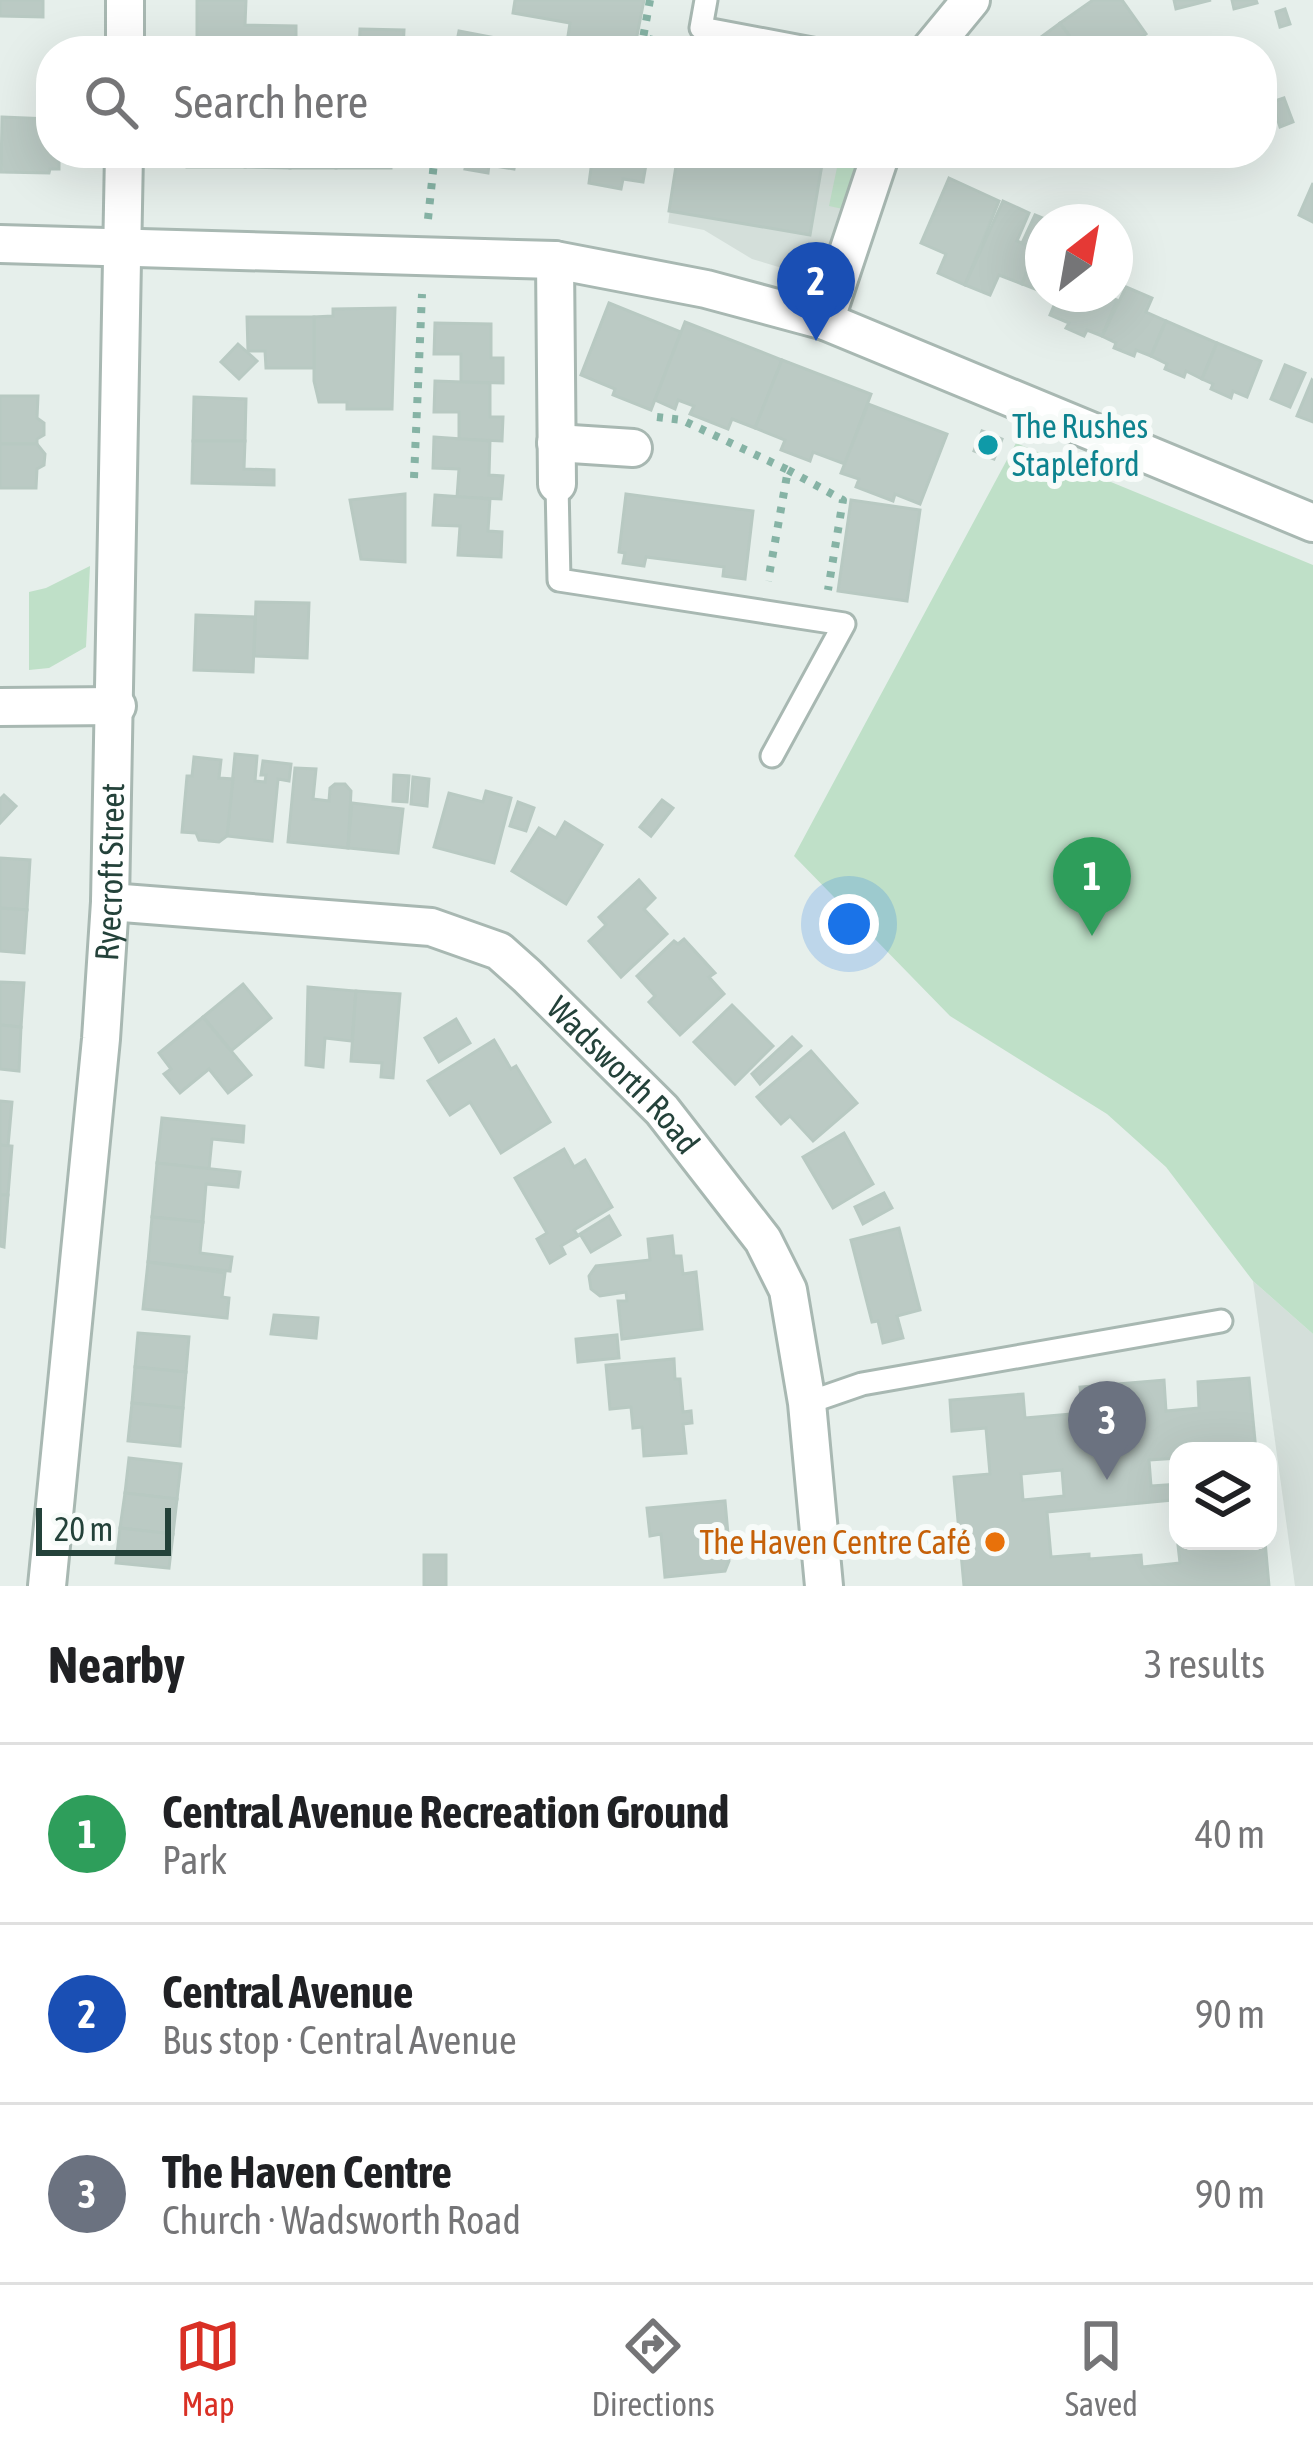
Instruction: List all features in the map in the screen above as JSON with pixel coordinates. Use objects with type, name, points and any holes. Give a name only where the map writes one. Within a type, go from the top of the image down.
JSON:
[{"type":"street","points":[[125,0],[125,36]]},
{"type":"street","points":[[941,36],[971,0]]},
{"type":"street","name":"Ryecroft Street","points":[[47,1586],[101,1039],[110,902],[124,168]]},
{"type":"street","points":[[825,321],[876,168]]},
{"type":"street","points":[[0,244],[555,260],[706,289],[825,321],[1313,523]]},
{"type":"street","points":[[555,260],[557,484]]},
{"type":"street","points":[[556,443],[633,448]]},
{"type":"street","points":[[0,707],[117,706]]},
{"type":"street","name":"Wadsworth Road","points":[[110,902],[431,927],[499,951],[662,1110],[763,1240],[788,1290],[807,1402],[824,1586]]},
{"type":"lane","points":[[706,0],[701,28],[744,36]]},
{"type":"lane","points":[[557,484],[559,580],[844,624],[772,755]]},
{"type":"lane","points":[[807,1402],[862,1384],[1221,1321]]},
{"type":"path","points":[[640,36],[650,0]]},
{"type":"path","points":[[693,36],[701,28]]},
{"type":"path","points":[[414,478],[424,254],[433,168]]},
{"type":"path","points":[[633,448],[640,449],[640,415],[682,420],[843,500],[823,621]]},
{"type":"path","points":[[763,612],[788,470]]},
{"type":"shaded area","points":[[676,168],[855,168],[830,247],[821,259],[792,271],[752,259],[704,230],[668,223]]},
{"type":"shaded area","points":[[1253,1281],[1313,1334],[1313,1586],[1295,1586]]},
{"type":"green space","points":[[837,168],[855,168],[843,209],[829,206]]},
{"type":"green space","points":[[1016,443],[1313,565],[1313,1334],[1253,1281],[1166,1167],[1107,1114],[950,1016],[794,856]]},
{"type":"green space","points":[[90,566],[86,647],[49,668],[29,670],[29,592]]},
{"type":"building","points":[[0,0],[43,0],[43,17],[0,16]]},
{"type":"building","points":[[197,0],[246,0],[245,25],[296,26],[296,36],[197,36]]},
{"type":"building","points":[[515,0],[644,0],[637,36],[568,36],[570,23],[513,13]]},
{"type":"building","points":[[1093,0],[1122,0],[1146,34],[1069,36],[1060,23]]},
{"type":"building","points":[[1174,0],[1211,0],[1176,9]]},
{"type":"building","points":[[1232,0],[1256,0],[1257,3],[1234,9]]},
{"type":"building","points":[[1285,9],[1290,24],[1280,27],[1276,12]]},
{"type":"building","points":[[1060,23],[1069,36],[1042,36]]},
{"type":"building","points":[[360,29],[404,30],[404,36],[360,36]]},
{"type":"building","points":[[1284,98],[1293,122],[1280,127],[1277,100]]},
{"type":"building","points":[[2,117],[36,118],[36,168],[59,169],[1,172]]},
{"type":"building","points":[[591,168],[645,168],[643,182],[623,179],[621,189],[589,183]]},
{"type":"building","points":[[676,168],[821,168],[810,235],[669,211]]},
{"type":"building","points":[[949,178],[999,201],[965,285],[938,273],[946,254],[921,243]]},
{"type":"building","points":[[1313,183],[1313,222],[1299,215]]},
{"type":"building","points":[[1003,201],[1025,211],[1017,241],[1025,244],[1022,284],[999,275],[990,295],[965,285]]},
{"type":"building","points":[[1133,290],[1152,298],[1146,312],[1166,321],[1151,356],[1114,348],[1116,343],[1102,336],[1114,312],[1133,312]]},
{"type":"building","points":[[609,303],[681,332],[651,410],[581,375]]},
{"type":"building","points":[[395,308],[392,409],[347,409],[347,402],[319,402],[314,381],[314,317],[333,316],[333,309]]},
{"type":"building","points":[[1112,312],[1102,336],[1087,330],[1084,336],[1050,315]]},
{"type":"building","points":[[247,317],[314,317],[314,368],[266,368],[265,351],[248,351]]},
{"type":"building","points":[[1166,321],[1217,343],[1202,379],[1165,369],[1167,364],[1151,356]]},
{"type":"building","points":[[685,322],[782,360],[755,428],[732,419],[728,429],[690,414],[694,406],[678,400],[675,409],[655,400]]},
{"type":"building","points":[[435,323],[491,324],[491,358],[503,358],[503,383],[461,382],[461,354],[434,354]]},
{"type":"building","points":[[1217,343],[1261,361],[1247,397],[1233,391],[1231,398],[1202,379]]},
{"type":"building","points":[[238,344],[257,361],[239,379],[221,362]]},
{"type":"building","points":[[782,360],[871,394],[845,464],[813,452],[810,461],[781,450],[785,440],[755,428]]},
{"type":"building","points":[[1285,365],[1305,373],[1290,407],[1271,399]]},
{"type":"building","points":[[435,381],[490,383],[490,417],[503,417],[502,441],[459,439],[459,412],[434,412]]},
{"type":"building","points":[[1313,381],[1313,422],[1297,416]]},
{"type":"building","points":[[0,396],[38,396],[37,418],[44,423],[44,435],[37,444],[0,444]]},
{"type":"building","points":[[194,397],[246,399],[245,441],[193,441]]},
{"type":"building","points":[[868,404],[947,434],[920,504],[895,494],[893,501],[856,487],[859,479],[841,473]]},
{"type":"building","name":"The Rushes Stapleford","points":[[982,431],[1002,439],[994,459],[974,451]]},
{"type":"building","points":[[434,437],[490,441],[489,475],[503,476],[501,499],[457,497],[459,469],[433,468]]},
{"type":"building","points":[[193,441],[245,441],[244,469],[274,470],[274,485],[192,483]]},
{"type":"building","points":[[0,444],[37,444],[45,454],[44,465],[37,469],[36,488],[0,488]]},
{"type":"building","points":[[405,494],[405,562],[361,559],[350,500]]},
{"type":"building","points":[[626,494],[753,511],[745,579],[723,576],[724,567],[646,557],[644,566],[623,563],[625,553],[619,552]]},
{"type":"building","points":[[435,495],[490,499],[488,531],[502,532],[501,557],[458,555],[460,526],[433,525]]},
{"type":"building","points":[[851,500],[920,510],[907,601],[838,591]]},
{"type":"building","points":[[256,602],[309,603],[307,658],[254,656]]},
{"type":"building","points":[[196,615],[255,617],[253,672],[194,670]]},
{"type":"building","points":[[235,754],[257,756],[255,781],[265,782],[263,761],[291,764],[289,781],[278,779],[272,841],[227,836]]},
{"type":"building","points":[[194,757],[221,760],[219,778],[233,779],[227,836],[219,842],[182,832],[187,776],[192,776]]},
{"type":"building","points":[[295,768],[316,769],[313,799],[329,801],[335,784],[345,784],[351,791],[348,848],[288,842]]},
{"type":"building","points":[[394,775],[409,776],[407,802],[393,801]]},
{"type":"building","points":[[413,777],[429,779],[427,806],[411,804]]},
{"type":"building","points":[[486,791],[511,798],[494,863],[434,847],[449,793],[483,802]]},
{"type":"building","points":[[4,795],[16,806],[0,823],[0,799]]},
{"type":"building","points":[[662,800],[673,808],[651,836],[640,827]]},
{"type":"building","points":[[518,802],[534,808],[526,831],[510,826]]},
{"type":"building","points":[[352,803],[403,809],[398,853],[348,848]]},
{"type":"building","points":[[565,822],[602,845],[566,904],[512,871],[539,828],[556,838]]},
{"type":"building","points":[[0,858],[30,860],[27,910],[0,908]]},
{"type":"building","points":[[639,880],[655,898],[644,909],[667,934],[621,977],[589,941],[606,925],[599,917]]},
{"type":"building","points":[[0,908],[27,910],[24,953],[0,951]]},
{"type":"building","points":[[684,939],[715,973],[709,977],[724,994],[680,1035],[649,1002],[655,996],[637,976],[674,941],[678,944]]},
{"type":"building","points":[[0,982],[24,983],[21,1027],[0,1025]]},
{"type":"building","points":[[243,984],[271,1018],[231,1051],[203,1017]]},
{"type":"building","points":[[308,987],[356,991],[352,1041],[325,1038],[323,1067],[306,1065]]},
{"type":"building","points":[[356,991],[400,994],[393,1078],[381,1077],[382,1063],[351,1061]]},
{"type":"building","points":[[732,1005],[773,1046],[735,1084],[694,1042]]},
{"type":"building","points":[[203,1017],[251,1075],[228,1093],[209,1069],[180,1093],[164,1074],[171,1069],[159,1053]]},
{"type":"building","points":[[456,1019],[470,1043],[439,1062],[425,1038]]},
{"type":"building","points":[[0,1025],[21,1027],[19,1071],[0,1069]]},
{"type":"building","points":[[792,1037],[801,1046],[760,1084],[752,1074]]},
{"type":"building","points":[[494,1040],[550,1122],[501,1153],[470,1102],[450,1115],[428,1081]]},
{"type":"building","points":[[811,1051],[857,1103],[813,1141],[790,1116],[781,1124],[757,1097]]},
{"type":"building","points":[[0,1101],[12,1102],[8,1146],[0,1145]]},
{"type":"building","points":[[162,1118],[244,1126],[243,1142],[212,1139],[209,1169],[157,1163]]},
{"type":"building","points":[[844,1133],[873,1184],[833,1208],[803,1157]]},
{"type":"building","points":[[0,1145],[12,1146],[8,1195],[0,1195]]},
{"type":"building","points":[[564,1149],[574,1167],[585,1160],[612,1207],[574,1230],[578,1236],[561,1246],[565,1254],[550,1263],[537,1239],[547,1233],[515,1178]]},
{"type":"building","points":[[157,1163],[240,1172],[238,1187],[206,1184],[203,1222],[152,1217]]},
{"type":"building","points":[[884,1193],[892,1208],[863,1224],[855,1207]]},
{"type":"building","points":[[0,1195],[8,1195],[4,1247],[0,1246]]},
{"type":"building","points":[[609,1216],[620,1235],[591,1252],[580,1234]]},
{"type":"building","points":[[152,1217],[203,1222],[200,1253],[232,1257],[230,1271],[148,1262]]},
{"type":"building","points":[[899,1228],[920,1310],[897,1316],[903,1338],[883,1343],[878,1321],[872,1322],[851,1240]]},
{"type":"building","points":[[672,1236],[674,1256],[681,1256],[683,1274],[696,1272],[702,1329],[622,1339],[618,1301],[627,1301],[626,1292],[600,1296],[591,1289],[589,1276],[596,1266],[650,1260],[648,1239]]},
{"type":"building","points":[[148,1262],[225,1273],[222,1297],[229,1298],[227,1318],[143,1309]]},
{"type":"building","points":[[274,1315],[318,1318],[316,1338],[271,1334]]},
{"type":"building","points":[[138,1333],[189,1337],[186,1372],[135,1367]]},
{"type":"building","points":[[617,1335],[619,1358],[578,1362],[576,1339]]},
{"type":"building","points":[[674,1359],[683,1412],[691,1411],[692,1423],[683,1424],[686,1453],[644,1456],[642,1427],[633,1428],[631,1407],[610,1409],[606,1365]]},
{"type":"building","points":[[135,1367],[186,1372],[183,1408],[132,1403]]},
{"type":"building","points":[[1249,1378],[1255,1442],[1169,1442],[1169,1459],[1149,1460],[1151,1486],[1169,1485],[1169,1500],[1047,1512],[1051,1557],[1141,1555],[1142,1567],[1180,1563],[1179,1550],[1266,1550],[1269,1586],[964,1586],[954,1477],[990,1474],[986,1428],[952,1431],[950,1400],[1023,1394],[1025,1418],[1083,1413],[1080,1387],[1164,1380],[1166,1411],[1199,1408],[1198,1382]],"holes":[[[1062,1470],[1064,1496],[1023,1500],[1021,1474]]]},
{"type":"building","points":[[132,1403],[183,1408],[180,1446],[128,1441]]},
{"type":"building","points":[[129,1458],[181,1464],[177,1499],[125,1493]]},
{"type":"building","points":[[125,1493],[177,1499],[173,1534],[120,1528]]},
{"type":"building","points":[[725,1501],[729,1545],[722,1545],[729,1561],[725,1571],[665,1577],[661,1534],[650,1536],[647,1508]]},
{"type":"building","points":[[120,1528],[173,1534],[169,1568],[116,1563]]},
{"type":"building","points":[[424,1555],[446,1555],[446,1586],[424,1586]]},
{"type":"place","name":"Central Avenue","points":[[816,341]]},
{"type":"place","name":"The Rushes Stapleford","points":[[988,445]]},
{"type":"place","name":"Central Avenue Recreation Ground","points":[[1092,936]]},
{"type":"place","name":"The Haven Centre","points":[[1107,1480]]},
{"type":"place","name":"The Haven Centre Café","points":[[995,1542]]}]
